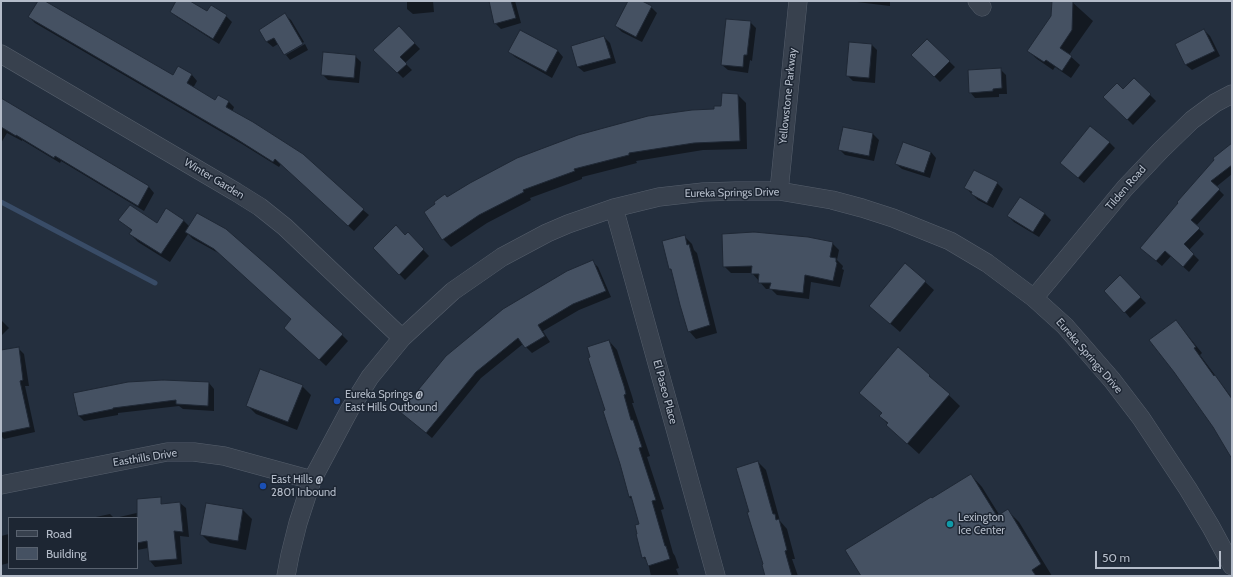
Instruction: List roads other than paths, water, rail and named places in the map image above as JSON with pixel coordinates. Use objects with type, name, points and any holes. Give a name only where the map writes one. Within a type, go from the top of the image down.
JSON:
[{"type":"street","name":"Yellowstone Parkway","points":[[779,191],[798,1]]},
{"type":"street","name":"Winter Garden","points":[[1,54],[260,207],[285,227],[402,338]]},
{"type":"street","name":"Tilden Road","points":[[1034,298],[1125,188],[1161,150],[1192,120],[1215,103],[1232,94]]},
{"type":"street","name":"Eureka Springs Drive","points":[[286,576],[290,555],[312,480],[350,409],[370,377],[402,338],[453,290],[502,257],[547,233],[614,208],[659,197],[680,194],[736,191],[779,191],[832,200],[862,208],[925,230],[950,241],[987,263],[1034,298],[1065,326],[1112,380],[1141,418],[1211,526],[1232,566]]},
{"type":"street","name":"El Paseo Place","points":[[614,208],[716,576]]},
{"type":"street","name":"Easthills Drive","points":[[1,486],[167,452],[194,452],[224,456],[312,480]]},
{"type":"waterway","points":[[1,202],[155,283]]},
{"type":"place","name":"Eureka Springs @ East Hills Outbound","points":[[337,401]]},
{"type":"place","name":"East Hills @ 2801 Inbound","points":[[263,486]]},
{"type":"place","name":"Lexington Ice Center","points":[[950,524]]}]
